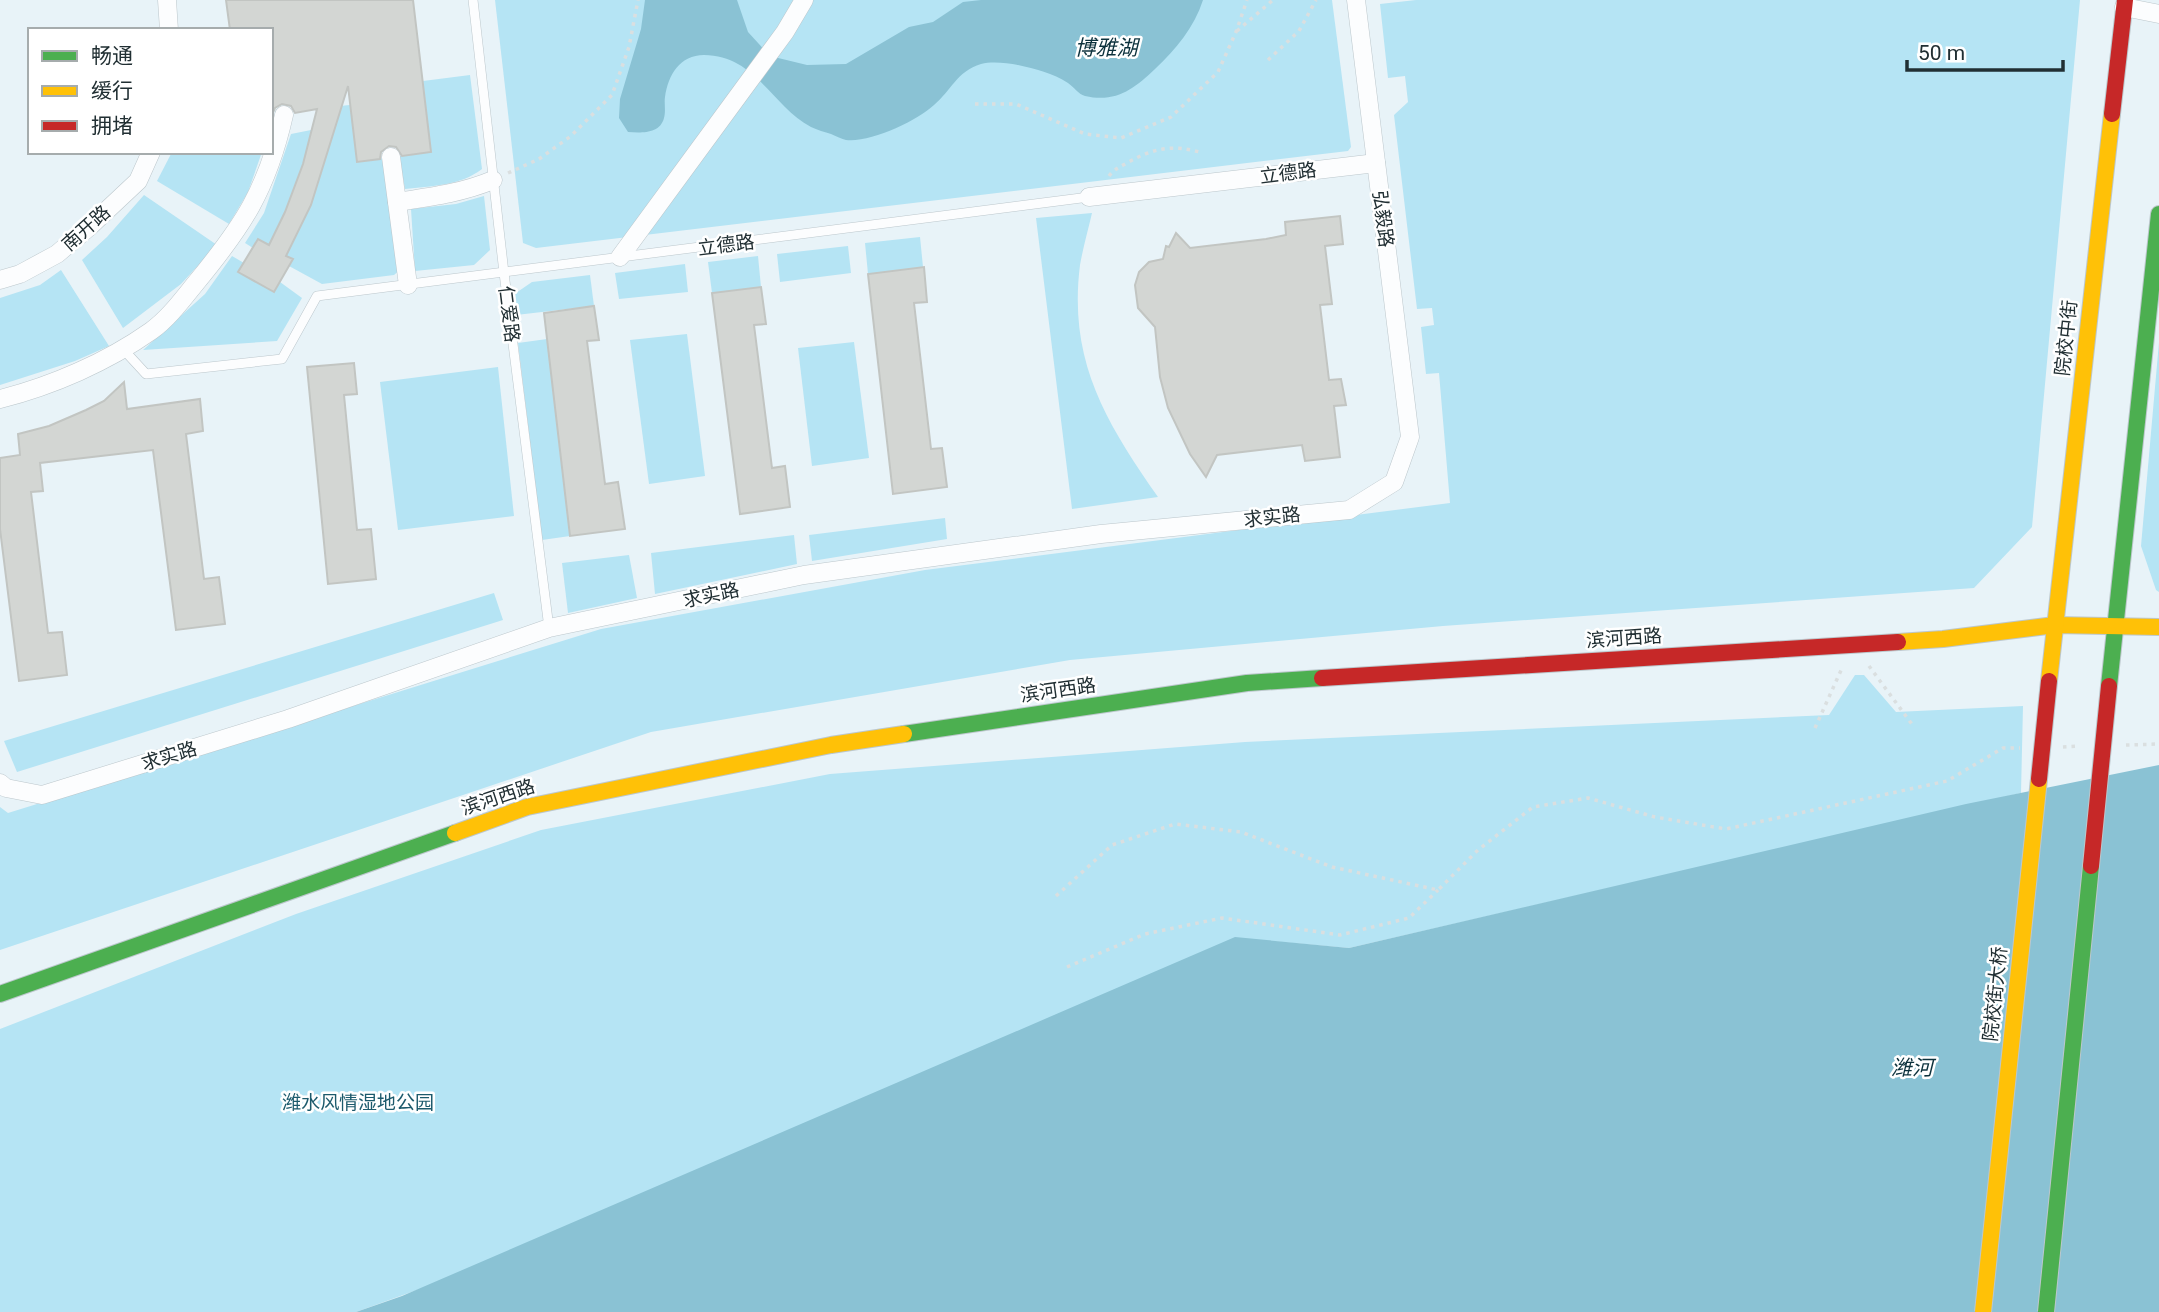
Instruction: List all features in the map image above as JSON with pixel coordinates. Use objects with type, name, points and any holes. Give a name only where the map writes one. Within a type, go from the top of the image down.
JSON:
[{"type":"main road","name":"院校中街","points":[[2049,681],[2124,4]]},
{"type":"main road","points":[[2046,1312],[2109,686],[2155,298],[2159,214]]},
{"type":"main road","name":"滨河西路","points":[[0,994],[527,807],[831,745],[1247,683],[1943,639],[2055,625],[2159,627]]},
{"type":"main road","name":"院校街大桥","points":[[1983,1312],[2049,681]]},
{"type":"street","points":[[620,257],[785,32],[804,0]]},
{"type":"street","name":"弘毅路","points":[[1356,0],[1410,437]]},
{"type":"street","points":[[2124,4],[2159,14]]},
{"type":"street","points":[[168,5],[169,28]]},
{"type":"street","points":[[273,154],[284,115]]},
{"type":"street","name":"南开路","points":[[0,280],[20,274],[68,245],[138,181],[150,154]]},
{"type":"street","points":[[0,400],[36,390],[123,349],[154,330],[231,241],[267,175],[273,154]]},
{"type":"street","points":[[391,157],[408,285]]},
{"type":"street","name":"立德路","points":[[1091,196],[1376,163]]},
{"type":"street","points":[[397,202],[448,195],[493,180]]},
{"type":"street","name":"求实路","points":[[0,783],[6,788],[42,795],[288,719],[549,628],[804,575],[1101,534],[1349,510],[1394,482],[1410,437]]},
{"type":"lane","name":"仁爱路","points":[[473,0],[549,628]]},
{"type":"lane","name":"立德路","points":[[123,349],[146,374],[282,359],[317,296],[1091,196]]},
{"type":"path","points":[[493,180],[538,159],[571,136],[612,95],[629,47],[638,0]]},
{"type":"path","points":[[975,104],[1016,104],[1085,134],[1121,138],[1171,117],[1218,72],[1247,0]]},
{"type":"path","points":[[1236,32],[1273,0]]},
{"type":"path","points":[[1268,61],[1299,31],[1316,0]]},
{"type":"path","points":[[1091,196],[1113,170],[1149,150],[1185,147],[1203,153]]},
{"type":"path","points":[[1815,728],[1853,645],[1914,727]]},
{"type":"path","points":[[2120,745],[2159,744]]},
{"type":"path","points":[[2055,747],[2081,746]]},
{"type":"path","points":[[1067,967],[1145,934],[1222,918],[1340,936],[1409,918],[1479,850],[1533,807],[1588,798],[1655,817],[1726,829],[1947,781],[2003,748],[2029,747]]},
{"type":"path","points":[[1056,896],[1112,845],[1175,824],[1241,832],[1332,867],[1438,890]]},
{"type":"green space","points":[[495,0],[1332,0],[1351,147],[1348,151],[536,248],[523,243]]},
{"type":"green space","points":[[1416,0],[2080,0],[2032,527],[1974,588],[1443,626],[1070,660],[651,732],[0,950],[0,807],[8,813],[601,629],[925,570],[1450,503],[1439,373],[1426,374],[1421,327],[1434,325],[1432,308],[1417,309],[1394,115],[1408,102],[1405,76],[1388,78],[1380,4]]},
{"type":"green space","points":[[470,75],[482,169],[455,182],[405,189],[399,156],[431,151],[423,81]]},
{"type":"green space","points":[[350,105],[357,162],[385,158],[401,269],[394,275],[322,284],[289,266],[292,259],[258,239],[253,248],[245,243],[264,213],[291,134],[336,125],[339,106]]},
{"type":"green space","points":[[171,154],[261,154],[248,192],[229,224],[157,181]]},
{"type":"green space","points":[[144,195],[217,245],[181,284],[123,328],[82,260],[107,237]]},
{"type":"green space","points":[[484,196],[490,250],[474,265],[415,271],[411,209],[456,204]]},
{"type":"green space","points":[[1092,213],[1080,265],[1078,299],[1080,331],[1086,361],[1107,416],[1158,497],[1072,509],[1036,218]]},
{"type":"green space","points":[[920,237],[923,267],[868,274],[865,243]]},
{"type":"green space","points":[[848,246],[851,273],[780,282],[777,254]]},
{"type":"green space","points":[[232,256],[244,263],[238,272],[274,292],[280,282],[302,298],[277,341],[143,350],[205,294]]},
{"type":"green space","points":[[758,256],[761,287],[712,293],[708,262]]},
{"type":"green space","points":[[685,264],[688,292],[619,299],[615,273]]},
{"type":"green space","points":[[61,270],[109,346],[75,361],[0,385],[0,298],[40,285]]},
{"type":"green space","points":[[590,275],[594,306],[516,315],[513,295],[532,282]]},
{"type":"green space","points":[[687,334],[705,476],[649,484],[630,340]]},
{"type":"green space","points":[[547,339],[570,536],[542,540],[518,343]]},
{"type":"green space","points":[[854,342],[869,458],[812,466],[798,348]]},
{"type":"green space","points":[[2159,342],[2159,592],[2141,546]]},
{"type":"green space","points":[[498,367],[514,516],[398,530],[380,382]]},
{"type":"green space","points":[[945,518],[947,539],[812,561],[809,535]]},
{"type":"green space","points":[[794,535],[797,564],[655,594],[651,553]]},
{"type":"green space","points":[[629,555],[637,598],[568,613],[562,563]]},
{"type":"green space","points":[[494,593],[503,620],[17,772],[4,741]]},
{"type":"green space","name":"潍水风情湿地公园","points":[[1855,675],[1864,675],[1896,712],[2023,706],[2021,793],[1349,948],[1235,938],[464,1273],[356,1312],[0,1312],[0,1029],[296,914],[541,830],[830,774],[1245,742],[1829,715]]},
{"type":"water","name":"博雅湖","points":[[645,0],[737,0],[748,32],[770,56],[807,65],[846,64],[909,27],[933,22],[963,2],[1203,0],[1195,20],[1177,46],[1147,76],[1124,93],[1106,98],[1085,96],[1062,80],[1044,72],[1009,64],[985,63],[966,71],[940,100],[916,118],[893,130],[867,138],[846,140],[811,127],[797,118],[750,72],[737,63],[722,57],[704,55],[688,58],[672,74],[665,97],[664,118],[659,127],[649,131],[628,132],[619,118],[620,99],[641,29]]},
{"type":"water","name":"潍河","points":[[2159,765],[2159,1312],[356,1312],[402,1296],[1235,937],[1349,948],[1966,804]]},
{"type":"building","points":[[226,0],[413,0],[431,152],[402,156],[396,147],[389,146],[381,152],[380,159],[357,162],[348,86],[311,205],[286,256],[293,259],[274,292],[238,272],[258,239],[269,245],[285,212],[303,164],[317,109],[295,113],[291,106],[282,104],[273,112],[273,28],[230,28]]},
{"type":"building","points":[[1340,216],[1343,244],[1325,246],[1332,304],[1320,305],[1329,380],[1341,379],[1346,405],[1334,406],[1340,457],[1305,461],[1302,445],[1217,455],[1206,477],[1190,454],[1168,408],[1160,377],[1155,327],[1138,308],[1135,285],[1139,272],[1149,262],[1163,259],[1166,246],[1169,247],[1176,233],[1190,248],[1286,235],[1285,222]]},
{"type":"building","points":[[924,267],[927,302],[914,303],[931,449],[942,448],[947,487],[893,494],[868,274]]},
{"type":"building","points":[[761,287],[766,324],[754,325],[772,468],[785,466],[790,507],[740,514],[712,293]]},
{"type":"building","points":[[594,306],[599,340],[587,341],[605,484],[618,482],[625,529],[570,536],[544,313]]},
{"type":"building","points":[[354,363],[357,394],[344,395],[357,530],[371,529],[376,579],[328,584],[307,367]]},
{"type":"building","points":[[124,382],[127,409],[200,399],[203,431],[186,434],[204,579],[219,577],[225,624],[176,630],[153,450],[40,463],[43,491],[31,492],[48,633],[62,632],[67,675],[19,681],[0,529],[0,458],[20,455],[18,434],[49,426],[86,410],[104,401]]},
{"type":"traffic: fast","points":[[2109,686],[2159,214]]},
{"type":"traffic: fast","points":[[904,734],[1247,683],[1322,678]]},
{"type":"traffic: fast","points":[[0,994],[455,833]]},
{"type":"traffic: fast","points":[[2046,1312],[2091,866]]},
{"type":"traffic: slow","points":[[2049,681],[2112,114]]},
{"type":"traffic: slow","points":[[1898,642],[2055,625],[2159,627]]},
{"type":"traffic: slow","points":[[455,833],[527,807],[831,745],[904,734]]},
{"type":"traffic: slow","points":[[1983,1312],[2039,779]]},
{"type":"traffic: jam","points":[[2112,114],[2125,0]]},
{"type":"traffic: jam","points":[[1322,678],[1898,642]]},
{"type":"traffic: jam","points":[[2039,779],[2049,681]]},
{"type":"traffic: jam","points":[[2091,866],[2109,686]]}]
